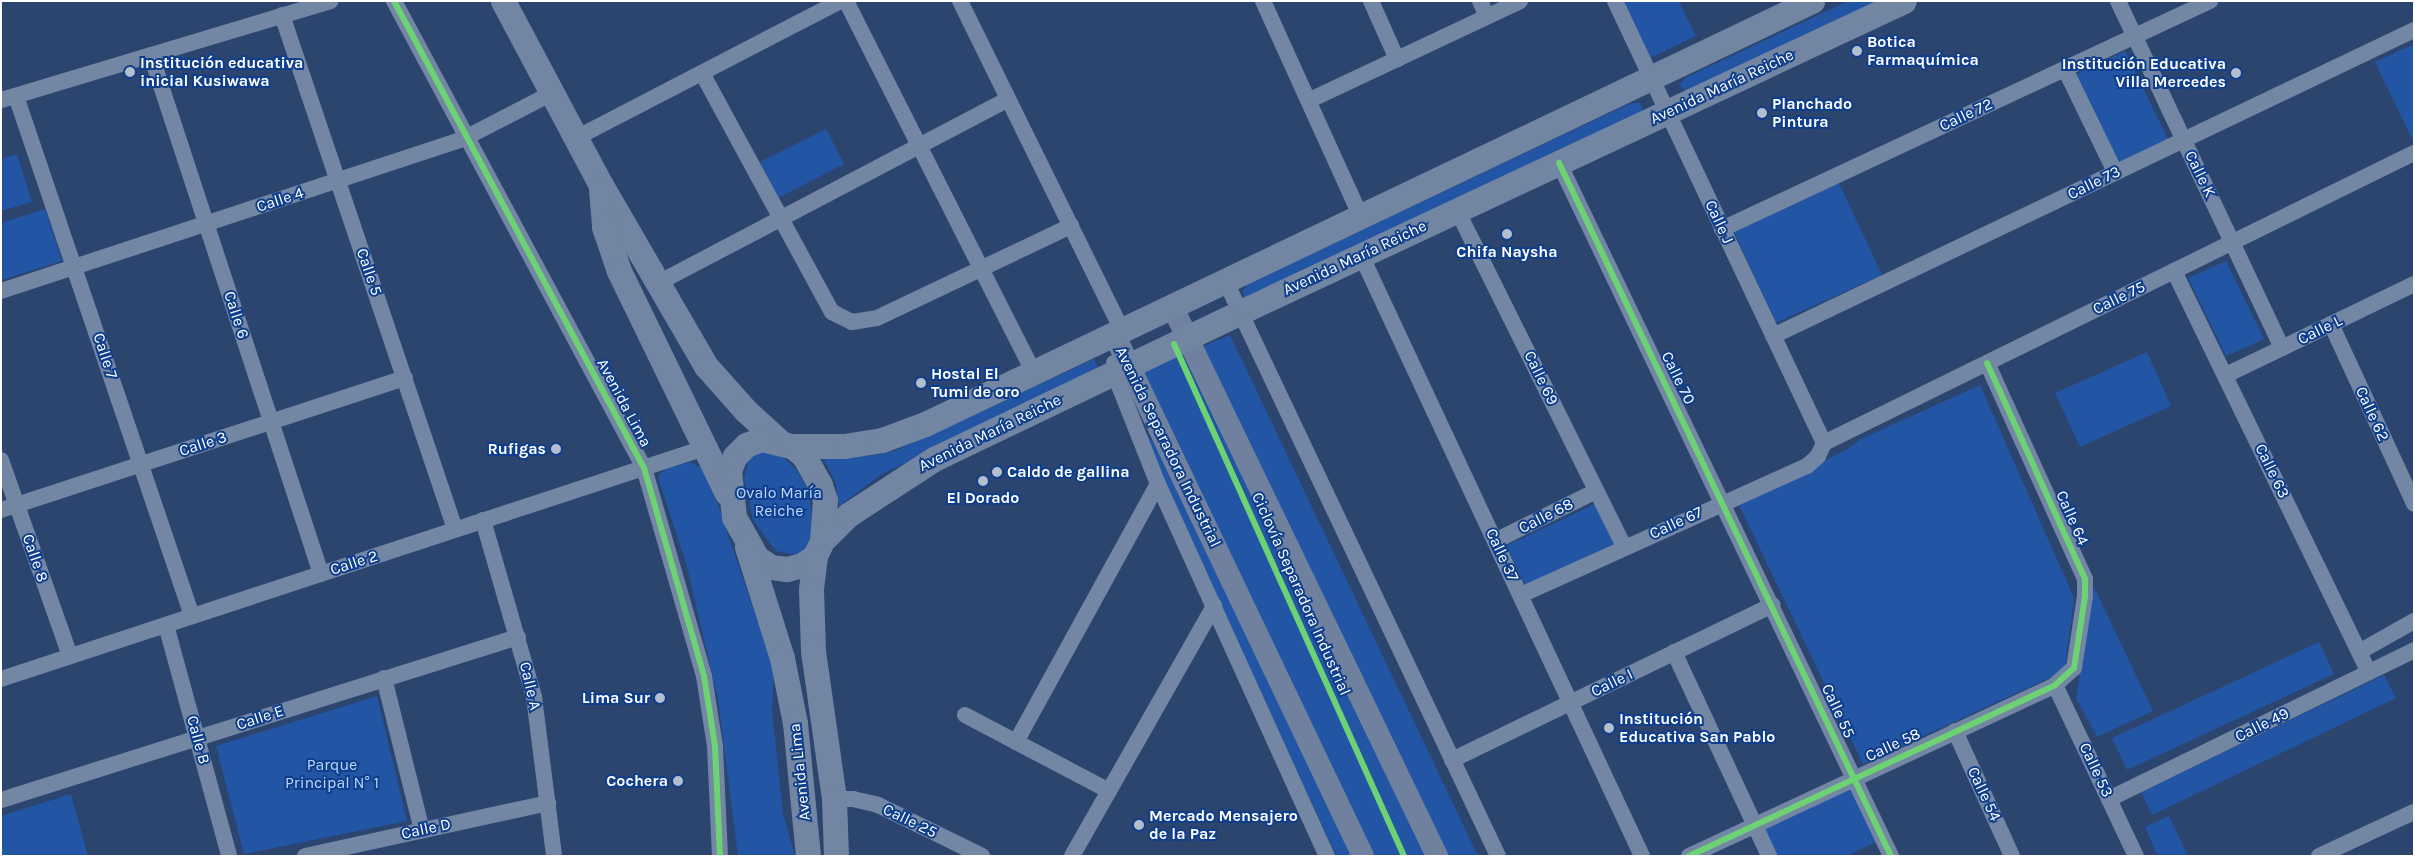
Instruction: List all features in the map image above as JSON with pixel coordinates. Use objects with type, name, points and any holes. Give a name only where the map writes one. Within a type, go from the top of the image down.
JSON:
[{"type":"main road","points":[[504,1],[601,185],[706,366],[746,411],[804,456],[820,485],[825,500],[818,549],[794,567],[771,567],[757,558],[747,545],[731,501],[707,447],[619,271],[604,227],[601,185]]},
{"type":"main road","points":[[731,501],[729,470],[735,456],[746,445],[761,439],[786,443],[844,446],[882,440],[926,424],[1360,215],[1812,1]]},
{"type":"main road","name":"Avenida María Reiche","points":[[818,549],[848,515],[934,459],[1240,312],[1904,1]]},
{"type":"main road","points":[[1172,306],[1437,856]]},
{"type":"main road","name":"Avenida Separadora Industrial","points":[[1118,332],[1122,369],[1363,856]]},
{"type":"main road","name":"Avenida Lima","points":[[747,545],[782,658],[795,722],[808,856]]},
{"type":"main road","name":"Avenida Lima","points":[[818,549],[811,601],[814,659],[834,799],[836,856]]},
{"type":"street","points":[[8,98],[330,1]]},
{"type":"street","name":"Avenida Lima","points":[[394,1],[465,138],[644,468],[704,676],[715,746],[720,856]]},
{"type":"street","points":[[576,138],[840,1]]},
{"type":"street","points":[[846,1],[1033,372]]},
{"type":"street","points":[[960,1],[1071,226],[1118,332]]},
{"type":"street","points":[[1264,1],[1360,215]]},
{"type":"street","points":[[1371,1],[1398,59]]},
{"type":"street","points":[[1480,1],[1487,16]]},
{"type":"street","points":[[1310,100],[1520,1]]},
{"type":"street","name":"Calle J","points":[[1615,1],[1824,443]]},
{"type":"street","name":"Calle K","points":[[2118,1],[2282,348]]},
{"type":"street","name":"Calle 72","points":[[1722,229],[2210,1]]},
{"type":"street","name":"Calle 5","points":[[282,15],[456,529]]},
{"type":"street","name":"Calle 73","points":[[1773,336],[2414,30]]},
{"type":"street","name":"Calle 6","points":[[151,55],[321,574]]},
{"type":"street","points":[[2065,69],[2115,172]]},
{"type":"street","points":[[702,73],[832,312],[852,322],[877,318],[1071,226]]},
{"type":"street","name":"Calle 4","points":[[1,291],[465,138],[552,93]]},
{"type":"street","name":"Calle 7","points":[[8,98],[75,267],[192,616]]},
{"type":"street","points":[[658,282],[1008,99]]},
{"type":"street","name":"Calle 75","points":[[1824,443],[2414,153]]},
{"type":"street","name":"Calle 70","points":[[1559,163],[1772,605]]},
{"type":"street","name":"Calle 69","points":[[1457,210],[1624,547]]},
{"type":"street","name":"Calle 37","points":[[1362,255],[1642,856]]},
{"type":"street","name":"Calle 63","points":[[2174,271],[2369,672]]},
{"type":"street","points":[[1225,280],[1498,856]]},
{"type":"street","name":"Calle L","points":[[2226,376],[2414,284]]},
{"type":"street","name":"Calle 62","points":[[2330,324],[2414,504]]},
{"type":"street","name":"Calle 64","points":[[1987,363],[2085,579],[2085,596],[2074,668],[2055,685]]},
{"type":"street","name":"Avenida Separadora Industrial","points":[[1122,369],[1158,484],[1327,856]]},
{"type":"street","name":"Calle 3","points":[[1,510],[405,378]]},
{"type":"street","name":"Calle 67","points":[[1521,595],[1722,502],[1807,466],[1818,456],[1824,443]]},
{"type":"street","name":"Calle 2","points":[[1,679],[707,447]]},
{"type":"street","name":"Calle 8","points":[[1,460],[70,656]]},
{"type":"street","points":[[1016,742],[1158,484]]},
{"type":"street","name":"Calle 68","points":[[1495,541],[1596,490]]},
{"type":"street","name":"Calle A","points":[[483,520],[534,697],[554,856]]},
{"type":"street","name":"Calle I","points":[[1452,760],[1772,605]]},
{"type":"street","name":"Calle 55","points":[[1772,605],[1891,856]]},
{"type":"street","points":[[1072,856],[1214,606]]},
{"type":"street","points":[[2359,652],[2413,623]]},
{"type":"street","name":"Calle B","points":[[166,625],[229,856]]},
{"type":"street","name":"Calle E","points":[[1,800],[518,637]]},
{"type":"street","name":"Calle 49","points":[[2109,799],[2414,650]]},
{"type":"street","points":[[1674,652],[1769,856]]},
{"type":"street","points":[[384,678],[422,830]]},
{"type":"street","name":"Calle 58","points":[[1689,856],[2055,685]]},
{"type":"street","name":"Calle 53","points":[[2055,685],[2136,856]]},
{"type":"street","points":[[966,715],[1108,791]]},
{"type":"street","name":"Calle 54","points":[[1955,731],[2012,856]]},
{"type":"street","name":"Calle 25","points":[[834,799],[853,799],[878,805],[982,856]]},
{"type":"street","name":"Calle D","points":[[305,856],[548,803]]},
{"type":"street","points":[[2319,856],[2414,812]]},
{"type":"green space","points":[[1620,1],[1679,1],[1696,36],[1648,59]]},
{"type":"green space","points":[[1848,1],[1882,1],[1691,91],[1684,90],[1680,85],[1685,78]]},
{"type":"green space","points":[[2414,44],[2414,143],[2375,62]]},
{"type":"green space","points":[[2125,51],[2168,139],[2111,166],[2069,78]]},
{"type":"green space","points":[[1631,103],[1640,103],[1643,109],[1638,116],[1245,297],[1243,290],[1248,284]]},
{"type":"green space","points":[[826,129],[844,164],[778,198],[760,162]]},
{"type":"green space","points":[[17,154],[32,202],[1,211],[1,159]]},
{"type":"green space","points":[[1839,183],[1882,275],[1776,323],[1734,232]]},
{"type":"green space","points":[[45,209],[62,261],[1,280],[1,223]]},
{"type":"green space","points":[[2226,261],[2264,339],[2226,356],[2188,278]]},
{"type":"green space","points":[[1230,335],[1478,856],[1445,856],[1201,347]]},
{"type":"green space","points":[[1186,350],[1429,856],[1372,856],[1141,371]]},
{"type":"green space","points":[[2147,352],[2171,406],[2080,447],[2055,393]]},
{"type":"green space","points":[[1094,359],[1100,372],[882,474],[839,506],[835,481],[823,458],[877,455],[897,450]]},
{"type":"green space","points":[[1980,385],[2074,598],[2065,667],[2058,674],[1863,764],[1738,503],[1846,450],[1861,439]]},
{"type":"green space","points":[[1136,420],[1160,451],[1353,856],[1336,856]]},
{"type":"green space","name":"Ovalo María Reiche","points":[[756,451],[778,452],[797,471],[805,484],[810,499],[813,530],[805,550],[797,555],[776,551],[753,520],[744,479],[749,457]]},
{"type":"green space","points":[[689,462],[706,470],[774,670],[772,710],[783,814],[795,856],[738,856],[718,699],[686,563],[659,481],[659,475],[667,468]]},
{"type":"green space","points":[[1595,504],[1614,544],[1526,586],[1506,546]]},
{"type":"green space","points":[[2094,587],[2153,711],[2097,737],[2076,698]]},
{"type":"green space","points":[[2319,642],[2334,674],[2127,770],[2112,738]]},
{"type":"green space","points":[[2384,675],[2396,698],[2152,815],[2141,792]]},
{"type":"green space","name":"Parque Principal N° 1","points":[[377,696],[407,821],[244,854],[216,746]]},
{"type":"green space","points":[[1852,787],[1878,841],[1847,856],[1777,856],[1764,829]]},
{"type":"green space","points":[[71,794],[88,856],[1,856],[1,816]]},
{"type":"green space","points":[[2169,816],[2188,856],[2158,856],[2145,827]]},
{"type":"cycle path","points":[[394,1],[644,468],[704,676],[715,746],[720,856]]},
{"type":"cycle path","points":[[1559,163],[1891,856]]},
{"type":"cycle path","name":"Ciclovía Separadora Industrial","points":[[1174,344],[1404,856]]},
{"type":"cycle path","points":[[1689,856],[2055,685],[2074,668],[2085,596],[2085,579],[1987,363]]},
{"type":"place","name":"Botica Farmaquímica","points":[[1857,51]]},
{"type":"place","name":"Institución educativa inicial Kusiwawa","points":[[130,72]]},
{"type":"place","name":"Institución Educativa Villa Mercedes","points":[[2236,73]]},
{"type":"place","name":"Planchado Pintura","points":[[1762,113]]},
{"type":"place","name":"Chifa Naysha","points":[[1507,234]]},
{"type":"place","name":"Hostal El Tumi de oro","points":[[921,383]]},
{"type":"place","name":"Rufigas","points":[[556,449]]},
{"type":"place","name":"Caldo de gallina","points":[[997,472]]},
{"type":"place","name":"El Dorado","points":[[983,481]]},
{"type":"place","name":"Lima Sur","points":[[660,698]]},
{"type":"place","name":"Institución Educativa San Pablo","points":[[1609,728]]},
{"type":"place","name":"Cochera","points":[[678,781]]},
{"type":"place","name":"Mercado Mensajero de la Paz","points":[[1139,825]]}]
